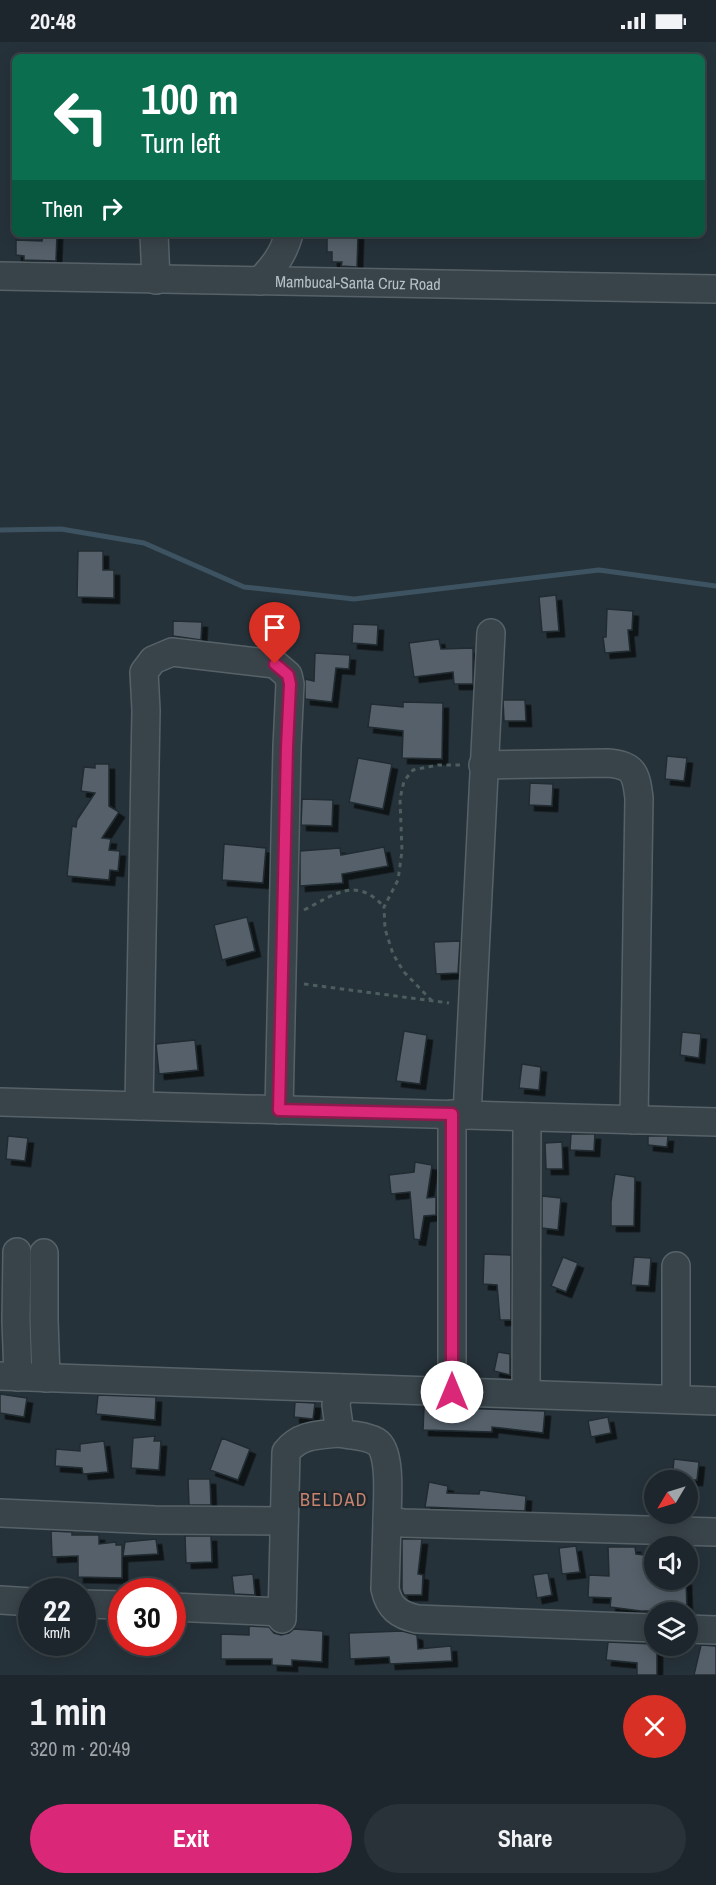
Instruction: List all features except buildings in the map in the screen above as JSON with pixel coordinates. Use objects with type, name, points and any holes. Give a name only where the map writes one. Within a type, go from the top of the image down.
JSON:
[{"type":"street","points":[[154,237],[156,280]]},
{"type":"street","points":[[260,281],[278,261],[288,237]]},
{"type":"street","name":"Mambucal-Santa Cruz Road","points":[[0,276],[716,289]]},
{"type":"street","points":[[452,1392],[459,1115],[472,1006],[491,633]]},
{"type":"street","points":[[139,1106],[146,710],[144,672],[153,660],[172,652],[275,664],[288,675],[290,684],[279,1110]]},
{"type":"street","points":[[483,765],[623,764],[633,771],[638,782],[634,1119]]},
{"type":"street","points":[[0,1102],[634,1119],[716,1117]]},
{"type":"street","points":[[526,1394],[527,1116]]},
{"type":"street","points":[[17,1252],[16,1320],[9,1377],[716,1401]]},
{"type":"street","points":[[44,1253],[46,1378]]},
{"type":"street","points":[[676,1266],[676,1399]]},
{"type":"street","points":[[16,1320],[44,1320]]},
{"type":"street","points":[[339,1388],[336,1406],[340,1432]]},
{"type":"street","points":[[186,1608],[282,1615],[286,1452],[292,1444],[301,1439],[340,1432],[375,1440],[380,1444],[387,1464],[385,1589],[387,1600],[394,1610],[404,1616],[417,1619],[644,1628]]},
{"type":"street","points":[[0,1513],[155,1520],[284,1521]]},
{"type":"street","points":[[387,1521],[415,1524],[716,1532]]},
{"type":"street","points":[[0,1600],[18,1601]]},
{"type":"street","points":[[698,1629],[716,1630]]},
{"type":"path","points":[[432,1000],[404,972],[393,954],[386,929],[384,907],[398,880],[402,851],[400,799],[404,781],[413,770],[438,765],[483,765]]},
{"type":"path","points":[[283,921],[350,889],[364,890],[375,896],[384,907]]},
{"type":"path","points":[[282,981],[472,1006]]},
{"type":"waterway","points":[[0,530],[61,529],[144,543],[244,587],[354,599],[599,570],[716,586]]},
{"type":"district","name":"BELDAD","points":[[334,1500]]},
{"type":"route","points":[[275,664],[288,675],[290,684],[279,1110],[452,1114],[452,1392]]}]
